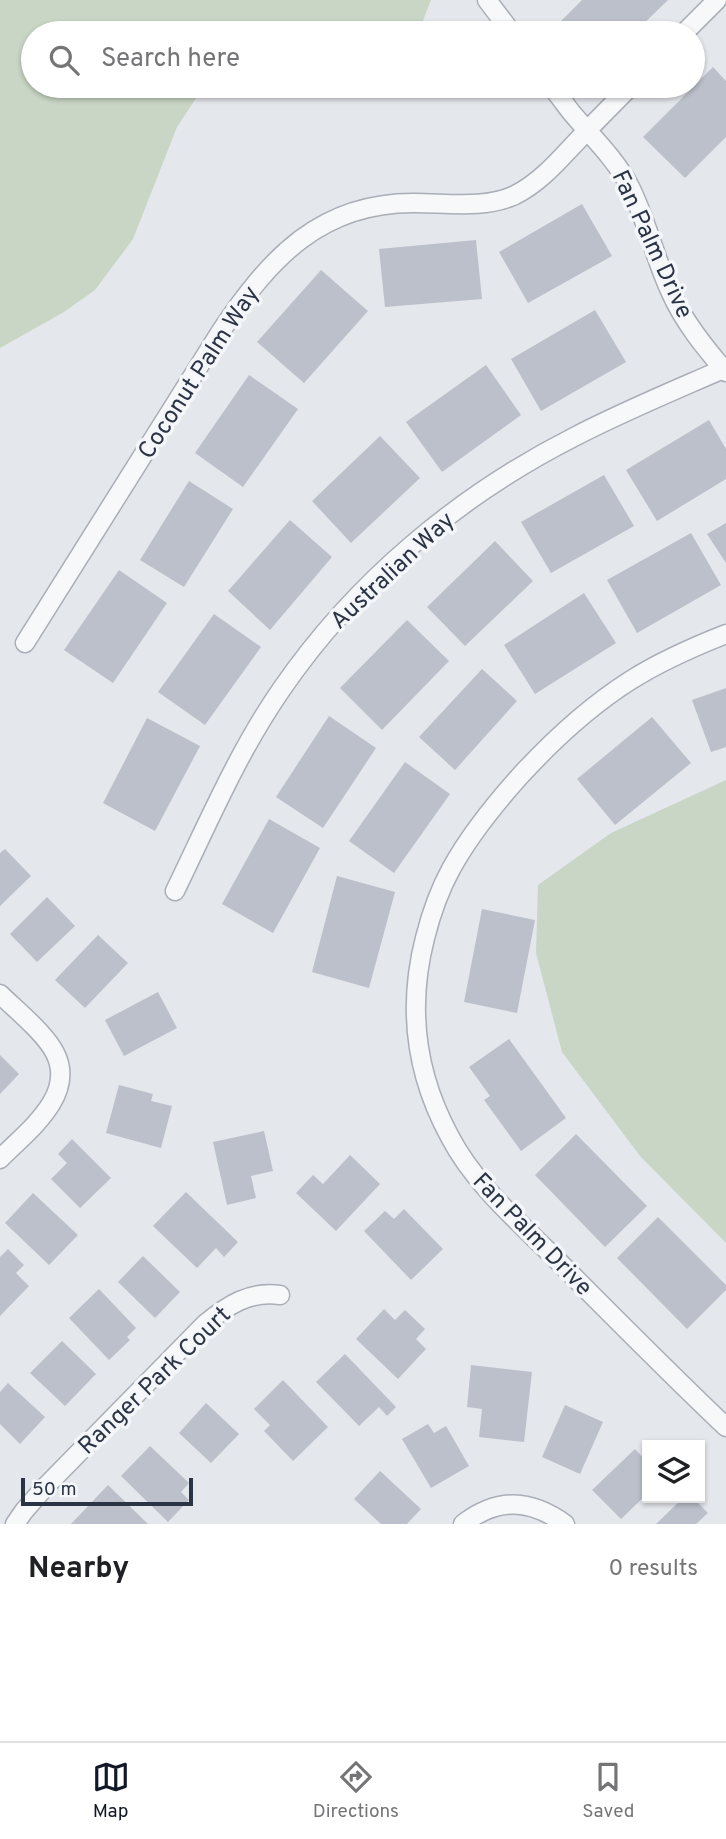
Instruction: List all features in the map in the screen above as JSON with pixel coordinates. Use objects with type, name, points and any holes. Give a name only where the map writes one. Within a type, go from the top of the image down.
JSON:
[{"type":"street","points":[[487,0],[503,21]]},
{"type":"street","points":[[696,21],[717,0]]},
{"type":"street","name":"Fan Palm Drive","points":[[560,98],[617,165],[630,186],[680,311],[724,370]]},
{"type":"street","name":"Coconut Palm Way","points":[[24,643],[235,309],[284,252],[323,224],[366,208],[410,203],[487,202],[515,195],[542,177],[619,98]]},
{"type":"street","name":"Australian Way","points":[[175,891],[231,775],[281,690],[324,634],[372,582],[434,527],[500,479],[574,437],[724,370]]},
{"type":"street","name":"Fan Palm Drive","points":[[726,634],[661,663],[603,699],[550,745],[505,793],[464,847],[438,895],[423,947],[415,998],[415,1024],[424,1075],[440,1118],[461,1157],[488,1192],[726,1427]]},
{"type":"street","points":[[0,994],[55,1052],[61,1079],[58,1092],[41,1118],[0,1159]]},
{"type":"street","name":"Ranger Park Court","points":[[15,1524],[46,1486],[205,1324],[242,1298],[266,1293],[280,1295]]},
{"type":"street","points":[[463,1524],[487,1509],[511,1504],[537,1509],[565,1524]]},
{"type":"green space","points":[[0,0],[431,0],[423,21],[21,21],[21,98],[196,98],[177,127],[133,239],[95,290],[64,312],[0,348]]},
{"type":"green space","points":[[726,780],[726,1243],[640,1156],[562,1052],[536,953],[538,885],[611,833]]},
{"type":"building","points":[[582,0],[668,0],[646,21],[561,21]]},
{"type":"building","points":[[713,67],[726,81],[726,137],[685,178],[643,137],[682,98],[705,98],[705,75]]},
{"type":"building","points":[[582,204],[612,256],[528,303],[499,252]]},
{"type":"building","points":[[476,240],[482,299],[385,307],[379,249]]},
{"type":"building","points":[[321,270],[368,311],[304,383],[257,342]]},
{"type":"building","points":[[595,310],[626,362],[541,411],[511,359]]},
{"type":"building","points":[[486,365],[521,415],[442,472],[406,422]]},
{"type":"building","points":[[249,375],[298,409],[243,487],[195,453]]},
{"type":"building","points":[[709,420],[726,449],[726,479],[657,521],[626,470]]},
{"type":"building","points":[[380,436],[420,478],[351,543],[312,501]]},
{"type":"building","points":[[604,475],[634,526],[551,573],[521,522]]},
{"type":"building","points":[[189,481],[233,509],[184,587],[140,560]]},
{"type":"building","points":[[290,520],[332,557],[270,630],[228,591]]},
{"type":"building","points":[[726,523],[726,563],[707,534]]},
{"type":"building","points":[[691,533],[721,585],[637,633],[607,580]]},
{"type":"building","points":[[495,541],[533,581],[465,646],[427,607]]},
{"type":"building","points":[[119,570],[167,603],[113,683],[64,650]]},
{"type":"building","points":[[584,593],[616,643],[535,694],[504,645]]},
{"type":"building","points":[[214,614],[261,647],[205,725],[158,692]]},
{"type":"building","points":[[407,620],[449,661],[382,730],[340,688]]},
{"type":"building","points":[[482,669],[517,701],[455,770],[419,737]]},
{"type":"building","points":[[726,688],[726,747],[711,752],[692,700]]},
{"type":"building","points":[[329,716],[376,748],[323,828],[276,797]]},
{"type":"building","points":[[652,717],[691,763],[615,825],[577,779]]},
{"type":"building","points":[[147,718],[200,746],[155,831],[103,803]]},
{"type":"building","points":[[405,762],[450,794],[394,873],[349,841]]},
{"type":"building","points":[[269,819],[320,848],[273,933],[222,904]]},
{"type":"building","points":[[5,849],[31,876],[0,906],[0,853]]},
{"type":"building","points":[[337,876],[395,892],[369,988],[312,972]]},
{"type":"building","points":[[47,897],[75,926],[37,962],[10,934]]},
{"type":"building","points":[[482,909],[535,920],[517,1013],[464,1002]]},
{"type":"building","points":[[98,935],[128,963],[85,1008],[55,980]]},
{"type":"building","points":[[158,992],[177,1028],[124,1056],[105,1020]]},
{"type":"building","points":[[509,1039],[566,1118],[521,1151],[484,1100],[490,1096],[469,1067]]},
{"type":"building","points":[[0,1055],[19,1074],[0,1094]]},
{"type":"building","points":[[119,1085],[153,1094],[151,1101],[172,1106],[161,1148],[106,1133]]},
{"type":"building","points":[[264,1131],[273,1171],[251,1176],[256,1198],[227,1205],[213,1142]]},
{"type":"building","points":[[576,1134],[647,1206],[605,1247],[535,1175]]},
{"type":"building","points":[[72,1139],[111,1178],[80,1208],[51,1179],[67,1163],[58,1154]]},
{"type":"building","points":[[350,1155],[380,1184],[336,1231],[296,1193],[313,1175],[323,1184]]},
{"type":"building","points":[[186,1192],[238,1242],[224,1257],[216,1248],[197,1268],[153,1226]]},
{"type":"building","points":[[33,1193],[78,1235],[49,1265],[5,1223]]},
{"type":"building","points":[[404,1209],[443,1249],[411,1280],[364,1231],[385,1211],[394,1219]]},
{"type":"building","points":[[658,1217],[726,1285],[726,1290],[687,1329],[617,1258]]},
{"type":"building","points":[[8,1249],[24,1265],[16,1273],[29,1286],[0,1316],[0,1257]]},
{"type":"building","points":[[143,1256],[180,1292],[155,1318],[118,1282]]},
{"type":"building","points":[[99,1289],[136,1328],[127,1337],[130,1340],[109,1360],[69,1318]]},
{"type":"building","points":[[384,1309],[395,1320],[405,1310],[425,1329],[416,1339],[426,1349],[398,1379],[356,1339]]},
{"type":"building","points":[[62,1341],[96,1374],[65,1406],[30,1373]]},
{"type":"building","points":[[345,1354],[396,1407],[387,1416],[379,1407],[359,1426],[316,1382]]},
{"type":"building","points":[[471,1365],[532,1372],[524,1442],[479,1437],[482,1409],[467,1407]]},
{"type":"building","points":[[283,1380],[328,1427],[293,1461],[264,1431],[270,1425],[254,1409]]},
{"type":"building","points":[[8,1383],[45,1417],[20,1444],[0,1424],[0,1392]]},
{"type":"building","points":[[206,1403],[239,1434],[211,1463],[179,1433]]},
{"type":"building","points":[[565,1405],[603,1422],[580,1474],[542,1457]]},
{"type":"building","points":[[428,1424],[434,1433],[446,1426],[469,1466],[431,1488],[402,1439]]},
{"type":"building","points":[[150,1446],[189,1483],[181,1492],[189,1500],[168,1522],[121,1476]]},
{"type":"building","points":[[635,1449],[642,1457],[642,1499],[621,1519],[592,1490]]},
{"type":"building","points":[[380,1471],[421,1509],[407,1524],[381,1524],[354,1499]]},
{"type":"building","points":[[108,1485],[148,1524],[71,1524]]},
{"type":"building","points":[[678,1503],[698,1503],[708,1513],[696,1524],[656,1524]]}]
